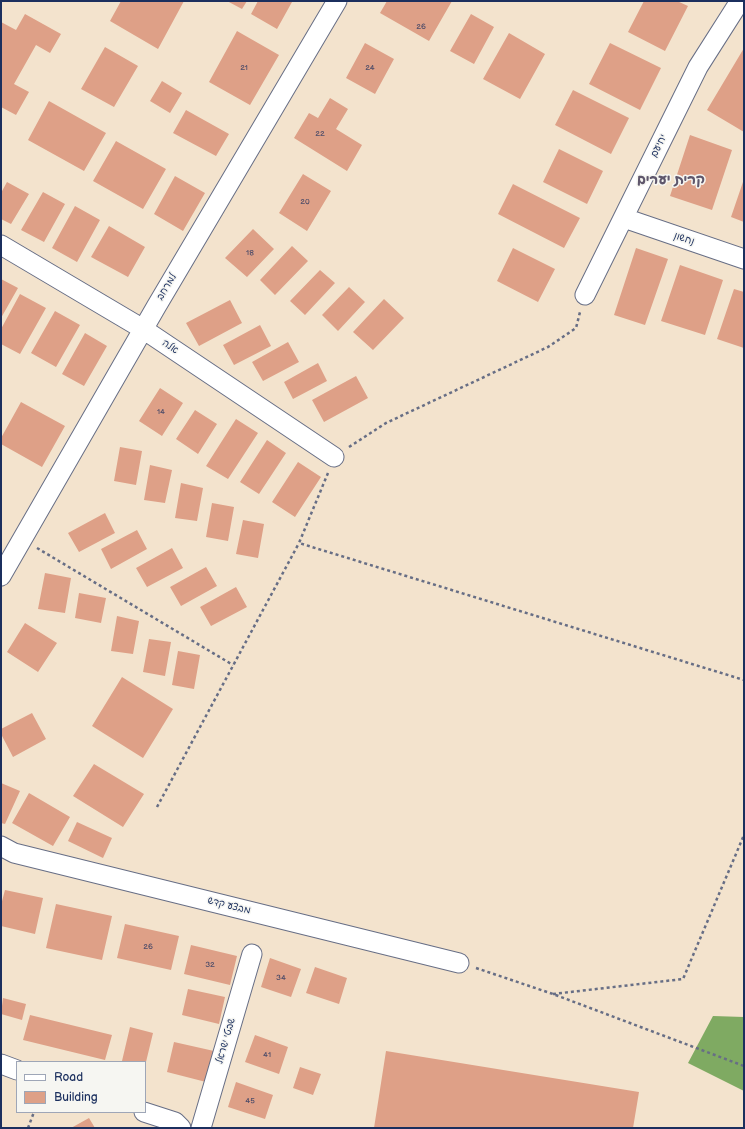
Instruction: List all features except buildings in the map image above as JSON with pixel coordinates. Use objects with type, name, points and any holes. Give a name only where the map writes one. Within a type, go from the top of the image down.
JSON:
[{"type":"street","name":"למרחב","points":[[1,576],[143,329],[337,1]]},
{"type":"street","name":"יחיעם","points":[[585,294],[698,67],[740,1]]},
{"type":"street","name":"נחשון","points":[[624,218],[744,259]]},
{"type":"street","name":"אלה","points":[[1,245],[143,329],[334,457]]},
{"type":"street","name":"מבצע קדש","points":[[1,846],[14,853],[459,962]]},
{"type":"street","name":"שבטי ישראל","points":[[201,1128],[252,954]]},
{"type":"street","points":[[1,1064],[16,1070]]},
{"type":"street","points":[[146,1113],[175,1122],[181,1128]]},
{"type":"path","points":[[157,807],[299,543],[334,457],[386,423],[548,347],[576,328],[585,294]]},
{"type":"path","points":[[22,539],[233,665]]},
{"type":"path","points":[[299,543],[744,680]]},
{"type":"path","points":[[553,994],[683,979],[744,835]]},
{"type":"path","points":[[459,962],[553,994],[744,1066]]},
{"type":"path","points":[[28,1128],[34,1113]]},
{"type":"green space","points":[[713,1016],[744,1017],[744,1091],[688,1063]]},
{"type":"district","name":"קרית יערים","points":[[671,180]]}]
